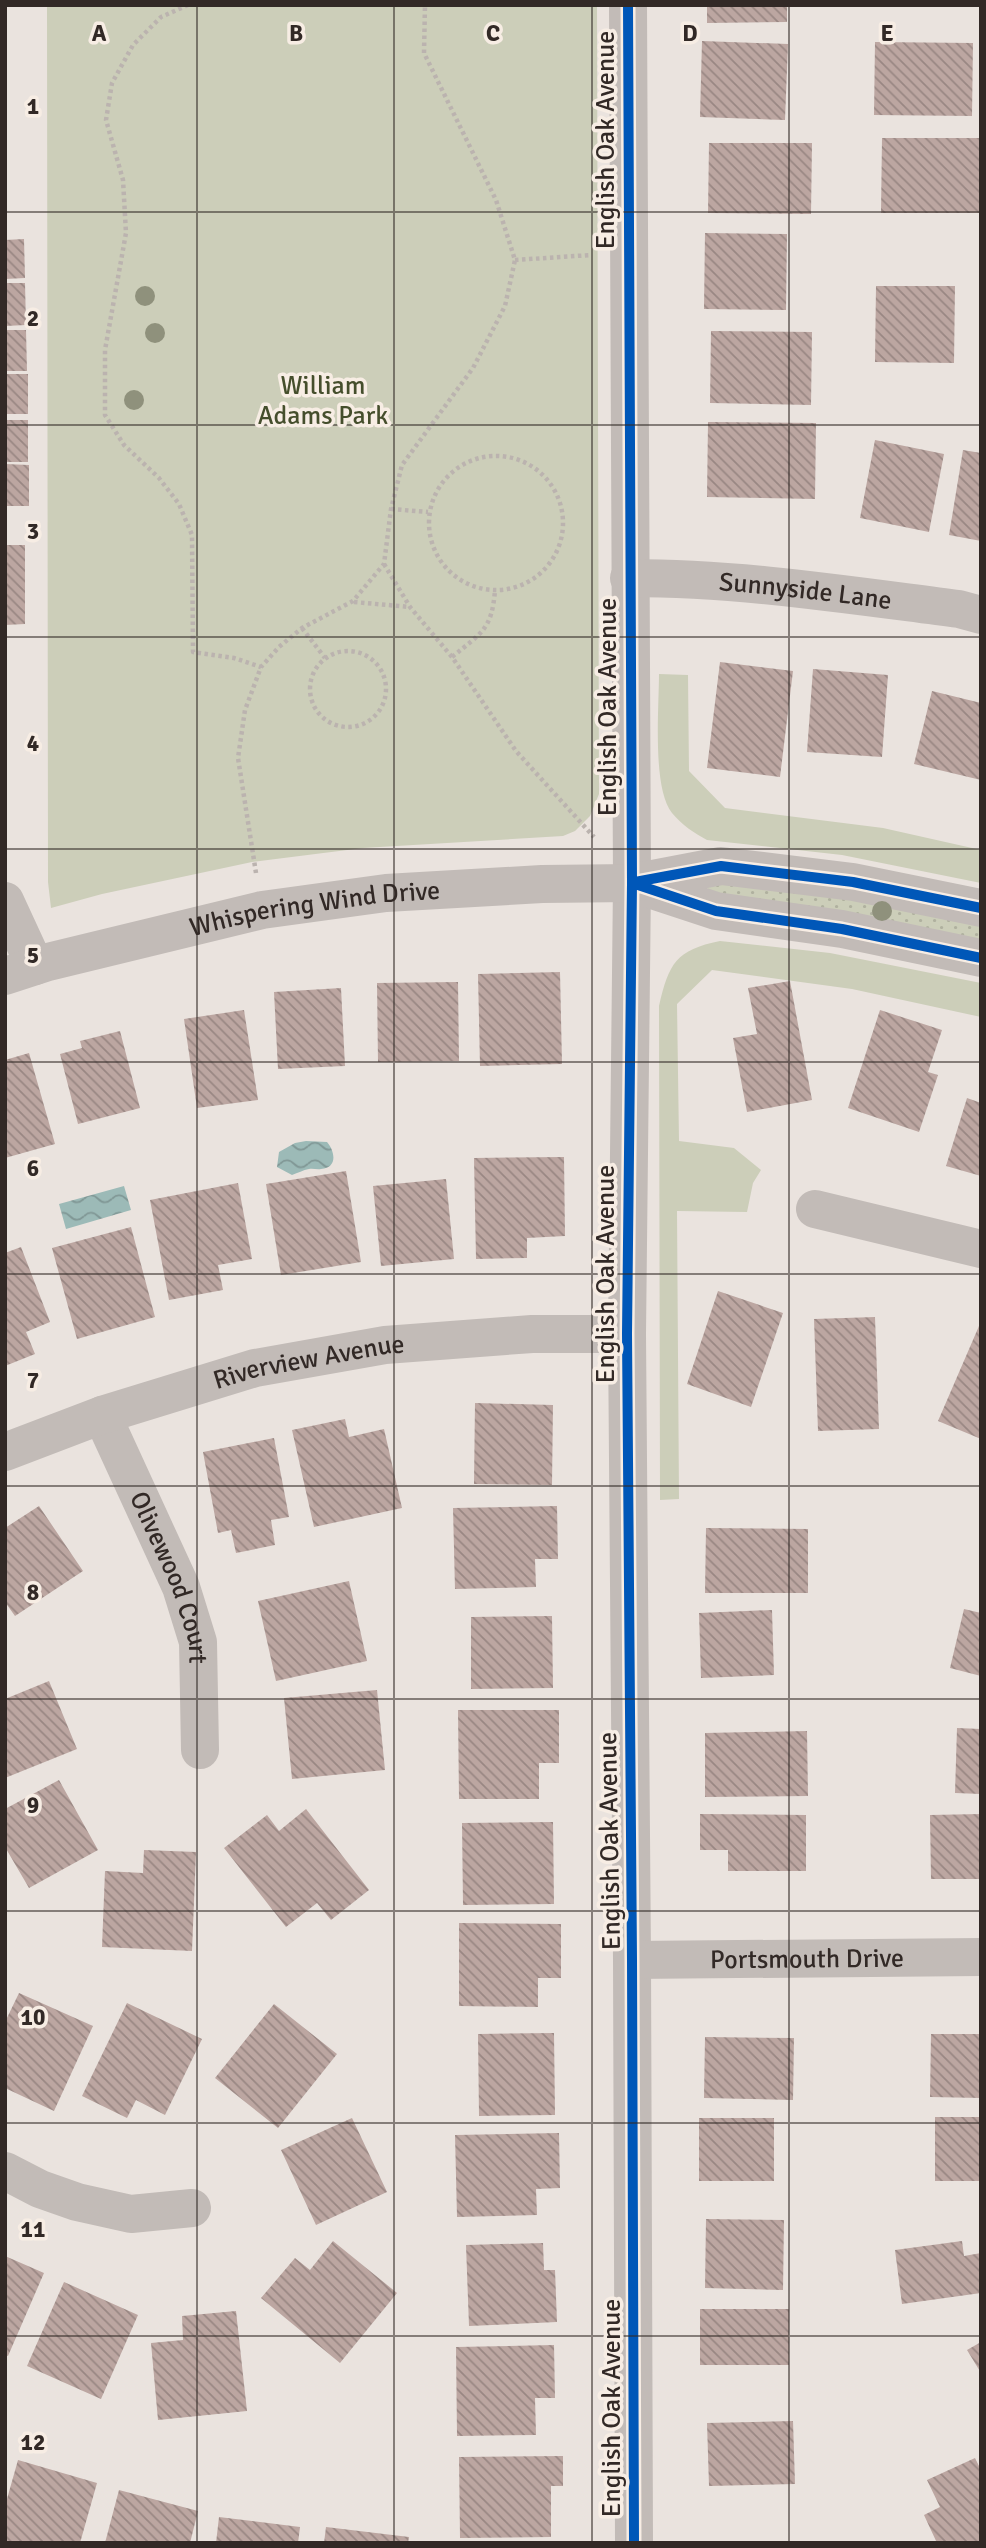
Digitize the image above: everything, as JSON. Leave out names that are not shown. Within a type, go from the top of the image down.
[{"type":"street","name":"English Oak Avenue","points":[[628,5],[632,883],[626,1334],[634,2543]]},
{"type":"street","name":"Sunnyside Lane","points":[[629,578],[685,578],[778,585],[981,615]]},
{"type":"street","name":"Whispering Wind Drive","points":[[20,971],[262,910],[386,893],[542,884],[632,883],[721,866],[853,882],[981,908]]},
{"type":"street","name":"Whispering Wind Drive","points":[[632,883],[716,912],[842,929],[981,958]]},
{"type":"street","points":[[5,901],[20,971]]},
{"type":"street","points":[[815,1209],[981,1249]]},
{"type":"street","name":"Riverview Avenue","points":[[5,1452],[102,1415],[255,1368],[385,1345],[532,1334],[626,1334]]},
{"type":"street","name":"Olivewood Court","points":[[102,1415],[181,1587],[198,1642],[200,1750]]},
{"type":"street","name":"Portsmouth Drive","points":[[632,1961],[981,1957]]},
{"type":"street","points":[[5,2171],[40,2189],[77,2202],[131,2214],[192,2208]]},
{"type":"path","points":[[188,5],[161,17],[133,45],[112,83],[106,120],[122,180],[126,233],[105,350],[105,415],[124,446],[159,478],[179,504],[192,535],[193,652],[234,658],[261,667]]},
{"type":"path","points":[[262,910],[238,758],[245,710],[261,667],[302,628],[353,601],[384,564],[391,509],[402,465],[473,368],[505,306],[515,260],[496,200],[424,52],[425,5]]},
{"type":"path","points":[[515,260],[628,255]]},
{"type":"path","points":[[495,455],[532,465],[549,481],[561,502],[564,525],[553,560],[537,577],[513,589],[495,590],[467,584],[447,570],[434,551],[428,529],[428,512],[436,489],[452,471],[472,459],[495,455]]},
{"type":"path","points":[[391,509],[428,512]]},
{"type":"path","points":[[384,564],[410,607],[452,657],[516,751],[579,819],[632,883]]},
{"type":"path","points":[[452,657],[484,631],[493,612],[495,590]]},
{"type":"path","points":[[353,601],[410,607]]},
{"type":"path","points":[[302,628],[325,658]]},
{"type":"path","points":[[339,652],[363,655],[374,662],[382,673],[386,687],[384,701],[378,712],[368,721],[346,727],[334,725],[314,707],[310,691],[311,678],[325,658],[339,652]]},
{"type":"green space","name":"William Adams Park","points":[[47,5],[597,5],[599,794],[590,816],[575,831],[563,836],[363,848],[252,862],[102,894],[51,908],[48,882]]},
{"type":"green space","points":[[659,674],[688,675],[689,771],[725,808],[883,828],[981,850],[981,883],[842,855],[707,840],[693,832],[672,813],[662,786],[658,747]]},
{"type":"green space","points":[[712,878],[981,920],[981,946],[710,900],[706,882]]},
{"type":"green space","points":[[720,941],[830,953],[981,983],[981,1017],[852,989],[712,970],[677,1004],[679,1141],[734,1148],[761,1170],[753,1183],[747,1212],[677,1211],[679,1499],[660,1500],[659,1006],[671,969],[677,961],[693,949]]},
{"type":"water","points":[[327,1142],[333,1154],[330,1166],[307,1169],[292,1175],[277,1167],[279,1152],[295,1143]]},
{"type":"water","points":[[124,1186],[131,1210],[66,1229],[59,1204]]},
{"type":"building","points":[[707,5],[787,5],[787,22],[707,23]]},
{"type":"building","points":[[702,41],[788,44],[785,120],[700,117]]},
{"type":"building","points":[[875,42],[973,43],[972,116],[874,115]]},
{"type":"building","points":[[882,138],[981,138],[981,213],[881,213]]},
{"type":"building","points":[[709,143],[812,143],[811,214],[708,213]]},
{"type":"building","points":[[705,233],[787,234],[786,310],[704,309]]},
{"type":"building","points":[[24,239],[25,278],[5,279],[5,240]]},
{"type":"building","points":[[5,283],[25,283],[26,325],[5,326]]},
{"type":"building","points":[[876,286],[955,286],[954,363],[875,362]]},
{"type":"building","points":[[5,330],[26,330],[27,371],[5,371]]},
{"type":"building","points":[[711,331],[812,332],[811,405],[710,403]]},
{"type":"building","points":[[5,374],[28,374],[28,414],[5,414]]},
{"type":"building","points":[[5,420],[28,420],[28,462],[5,462]]},
{"type":"building","points":[[708,422],[816,423],[815,499],[707,497]]},
{"type":"building","points":[[875,440],[944,454],[929,532],[860,518]]},
{"type":"building","points":[[963,450],[981,453],[981,541],[949,535]]},
{"type":"building","points":[[5,464],[29,465],[29,506],[5,506]]},
{"type":"building","points":[[5,545],[25,545],[25,624],[5,625]]},
{"type":"building","points":[[720,662],[793,671],[780,777],[707,768]]},
{"type":"building","points":[[813,669],[888,675],[882,757],[807,752]]},
{"type":"building","points":[[932,691],[981,703],[981,780],[914,764]]},
{"type":"building","points":[[560,972],[562,1064],[480,1066],[478,974]]},
{"type":"building","points":[[790,981],[812,1100],[747,1112],[733,1038],[757,1034],[748,988]]},
{"type":"building","points":[[458,982],[459,1061],[378,1062],[377,983]]},
{"type":"building","points":[[341,988],[345,1066],[278,1069],[274,992]]},
{"type":"building","points":[[244,1010],[258,1100],[197,1108],[184,1019]]},
{"type":"building","points":[[880,1010],[942,1030],[928,1072],[938,1075],[919,1132],[848,1108]]},
{"type":"building","points":[[120,1031],[140,1108],[78,1124],[60,1054],[82,1048],[80,1041]]},
{"type":"building","points":[[29,1053],[55,1144],[5,1158],[5,1060]]},
{"type":"building","points":[[967,1098],[981,1103],[981,1176],[946,1166]]},
{"type":"building","points":[[564,1157],[565,1236],[527,1238],[527,1258],[476,1259],[474,1158]]},
{"type":"building","points":[[346,1171],[361,1262],[281,1275],[266,1184]]},
{"type":"building","points":[[446,1179],[454,1259],[381,1266],[373,1186]]},
{"type":"building","points":[[238,1183],[252,1259],[218,1265],[223,1290],[169,1300],[150,1200]]},
{"type":"building","points":[[131,1227],[155,1317],[77,1339],[52,1248]]},
{"type":"building","points":[[21,1247],[50,1322],[26,1332],[35,1354],[5,1366],[5,1253]]},
{"type":"building","points":[[718,1291],[783,1313],[751,1407],[687,1384]]},
{"type":"building","points":[[875,1317],[879,1429],[818,1431],[814,1319]]},
{"type":"building","points":[[979,1326],[981,1327],[981,1439],[938,1421]]},
{"type":"building","points":[[475,1403],[553,1405],[552,1485],[474,1484]]},
{"type":"building","points":[[345,1419],[349,1437],[384,1429],[402,1508],[314,1527],[292,1430]]},
{"type":"building","points":[[274,1438],[289,1517],[271,1520],[275,1545],[236,1553],[231,1530],[218,1533],[203,1452]]},
{"type":"building","points":[[39,1506],[83,1571],[15,1616],[5,1602],[5,1528]]},
{"type":"building","points":[[557,1506],[558,1559],[535,1559],[536,1587],[455,1589],[453,1508]]},
{"type":"building","points":[[706,1528],[808,1529],[808,1593],[705,1593]]},
{"type":"building","points":[[349,1581],[367,1661],[276,1681],[258,1601]]},
{"type":"building","points":[[964,1609],[981,1613],[981,1676],[950,1668]]},
{"type":"building","points":[[772,1610],[774,1675],[701,1678],[699,1613]]},
{"type":"building","points":[[552,1616],[553,1688],[471,1689],[471,1617]]},
{"type":"building","points":[[49,1681],[77,1749],[5,1778],[5,1699]]},
{"type":"building","points":[[377,1690],[385,1770],[292,1779],[284,1698]]},
{"type":"building","points":[[458,1710],[559,1710],[559,1763],[539,1763],[539,1799],[459,1799]]},
{"type":"building","points":[[957,1728],[981,1729],[981,1794],[955,1793]]},
{"type":"building","points":[[807,1731],[808,1796],[705,1797],[705,1733]]},
{"type":"building","points":[[59,1780],[98,1850],[29,1888],[5,1847],[5,1809]]},
{"type":"building","points":[[306,1809],[369,1890],[331,1920],[317,1903],[286,1927],[224,1848],[267,1815],[279,1831]]},
{"type":"building","points":[[700,1814],[806,1815],[806,1871],[728,1871],[728,1850],[700,1850]]},
{"type":"building","points":[[981,1814],[981,1879],[931,1879],[930,1815]]},
{"type":"building","points":[[553,1822],[554,1904],[463,1905],[462,1823]]},
{"type":"building","points":[[144,1850],[196,1852],[192,1951],[102,1947],[105,1871],[143,1873]]},
{"type":"building","points":[[459,1923],[561,1924],[561,1978],[538,1978],[538,2007],[459,2006]]},
{"type":"building","points":[[19,1993],[93,2026],[54,2111],[5,2088],[5,2022]]},
{"type":"building","points":[[127,2003],[202,2039],[165,2115],[136,2100],[127,2118],[82,2096]]},
{"type":"building","points":[[274,2004],[337,2054],[278,2128],[215,2078]]},
{"type":"building","points":[[554,2033],[555,2115],[479,2116],[478,2034]]},
{"type":"building","points":[[931,2034],[981,2034],[981,2098],[930,2097]]},
{"type":"building","points":[[705,2037],[794,2038],[793,2100],[704,2098]]},
{"type":"building","points":[[935,2117],[981,2117],[981,2181],[935,2181]]},
{"type":"building","points":[[352,2118],[387,2192],[316,2225],[281,2150]]},
{"type":"building","points":[[699,2118],[774,2118],[774,2181],[699,2181]]},
{"type":"building","points":[[559,2133],[560,2188],[536,2189],[537,2215],[457,2217],[455,2135]]},
{"type":"building","points":[[706,2219],[784,2220],[783,2290],[705,2288]]},
{"type":"building","points":[[333,2241],[397,2293],[340,2363],[261,2298],[295,2258],[310,2270]]},
{"type":"building","points":[[962,2241],[964,2256],[981,2253],[981,2293],[902,2304],[895,2250]]},
{"type":"building","points":[[543,2243],[544,2270],[555,2270],[557,2322],[469,2326],[466,2245]]},
{"type":"building","points":[[5,2256],[44,2273],[8,2356],[5,2355]]},
{"type":"building","points":[[64,2282],[138,2315],[101,2399],[27,2366]]},
{"type":"building","points":[[700,2309],[789,2309],[789,2365],[700,2365]]},
{"type":"building","points":[[236,2311],[247,2411],[158,2420],[151,2343],[183,2340],[182,2316]]},
{"type":"building","points":[[981,2342],[981,2373],[967,2350]]},
{"type":"building","points":[[554,2345],[555,2398],[535,2398],[536,2435],[457,2436],[456,2347]]},
{"type":"building","points":[[793,2421],[795,2484],[709,2486],[707,2423]]},
{"type":"building","points":[[563,2456],[563,2486],[551,2486],[551,2537],[460,2538],[459,2457]]},
{"type":"building","points":[[975,2458],[981,2470],[981,2543],[937,2543],[924,2515],[940,2507],[927,2480]]},
{"type":"building","points":[[18,2460],[97,2483],[80,2543],[5,2543],[5,2506]]},
{"type":"building","points":[[119,2490],[198,2511],[190,2543],[105,2543]]},
{"type":"building","points":[[219,2517],[300,2527],[298,2543],[216,2543]]},
{"type":"building","points":[[326,2527],[409,2537],[408,2543],[324,2543]]},
{"type":"cycle path","points":[[628,5],[632,883],[627,1334],[634,2543]]},
{"type":"cycle path","points":[[635,882],[721,866],[853,882],[981,908]]},
{"type":"cycle path","points":[[632,883],[716,911],[842,929],[981,958]]}]
